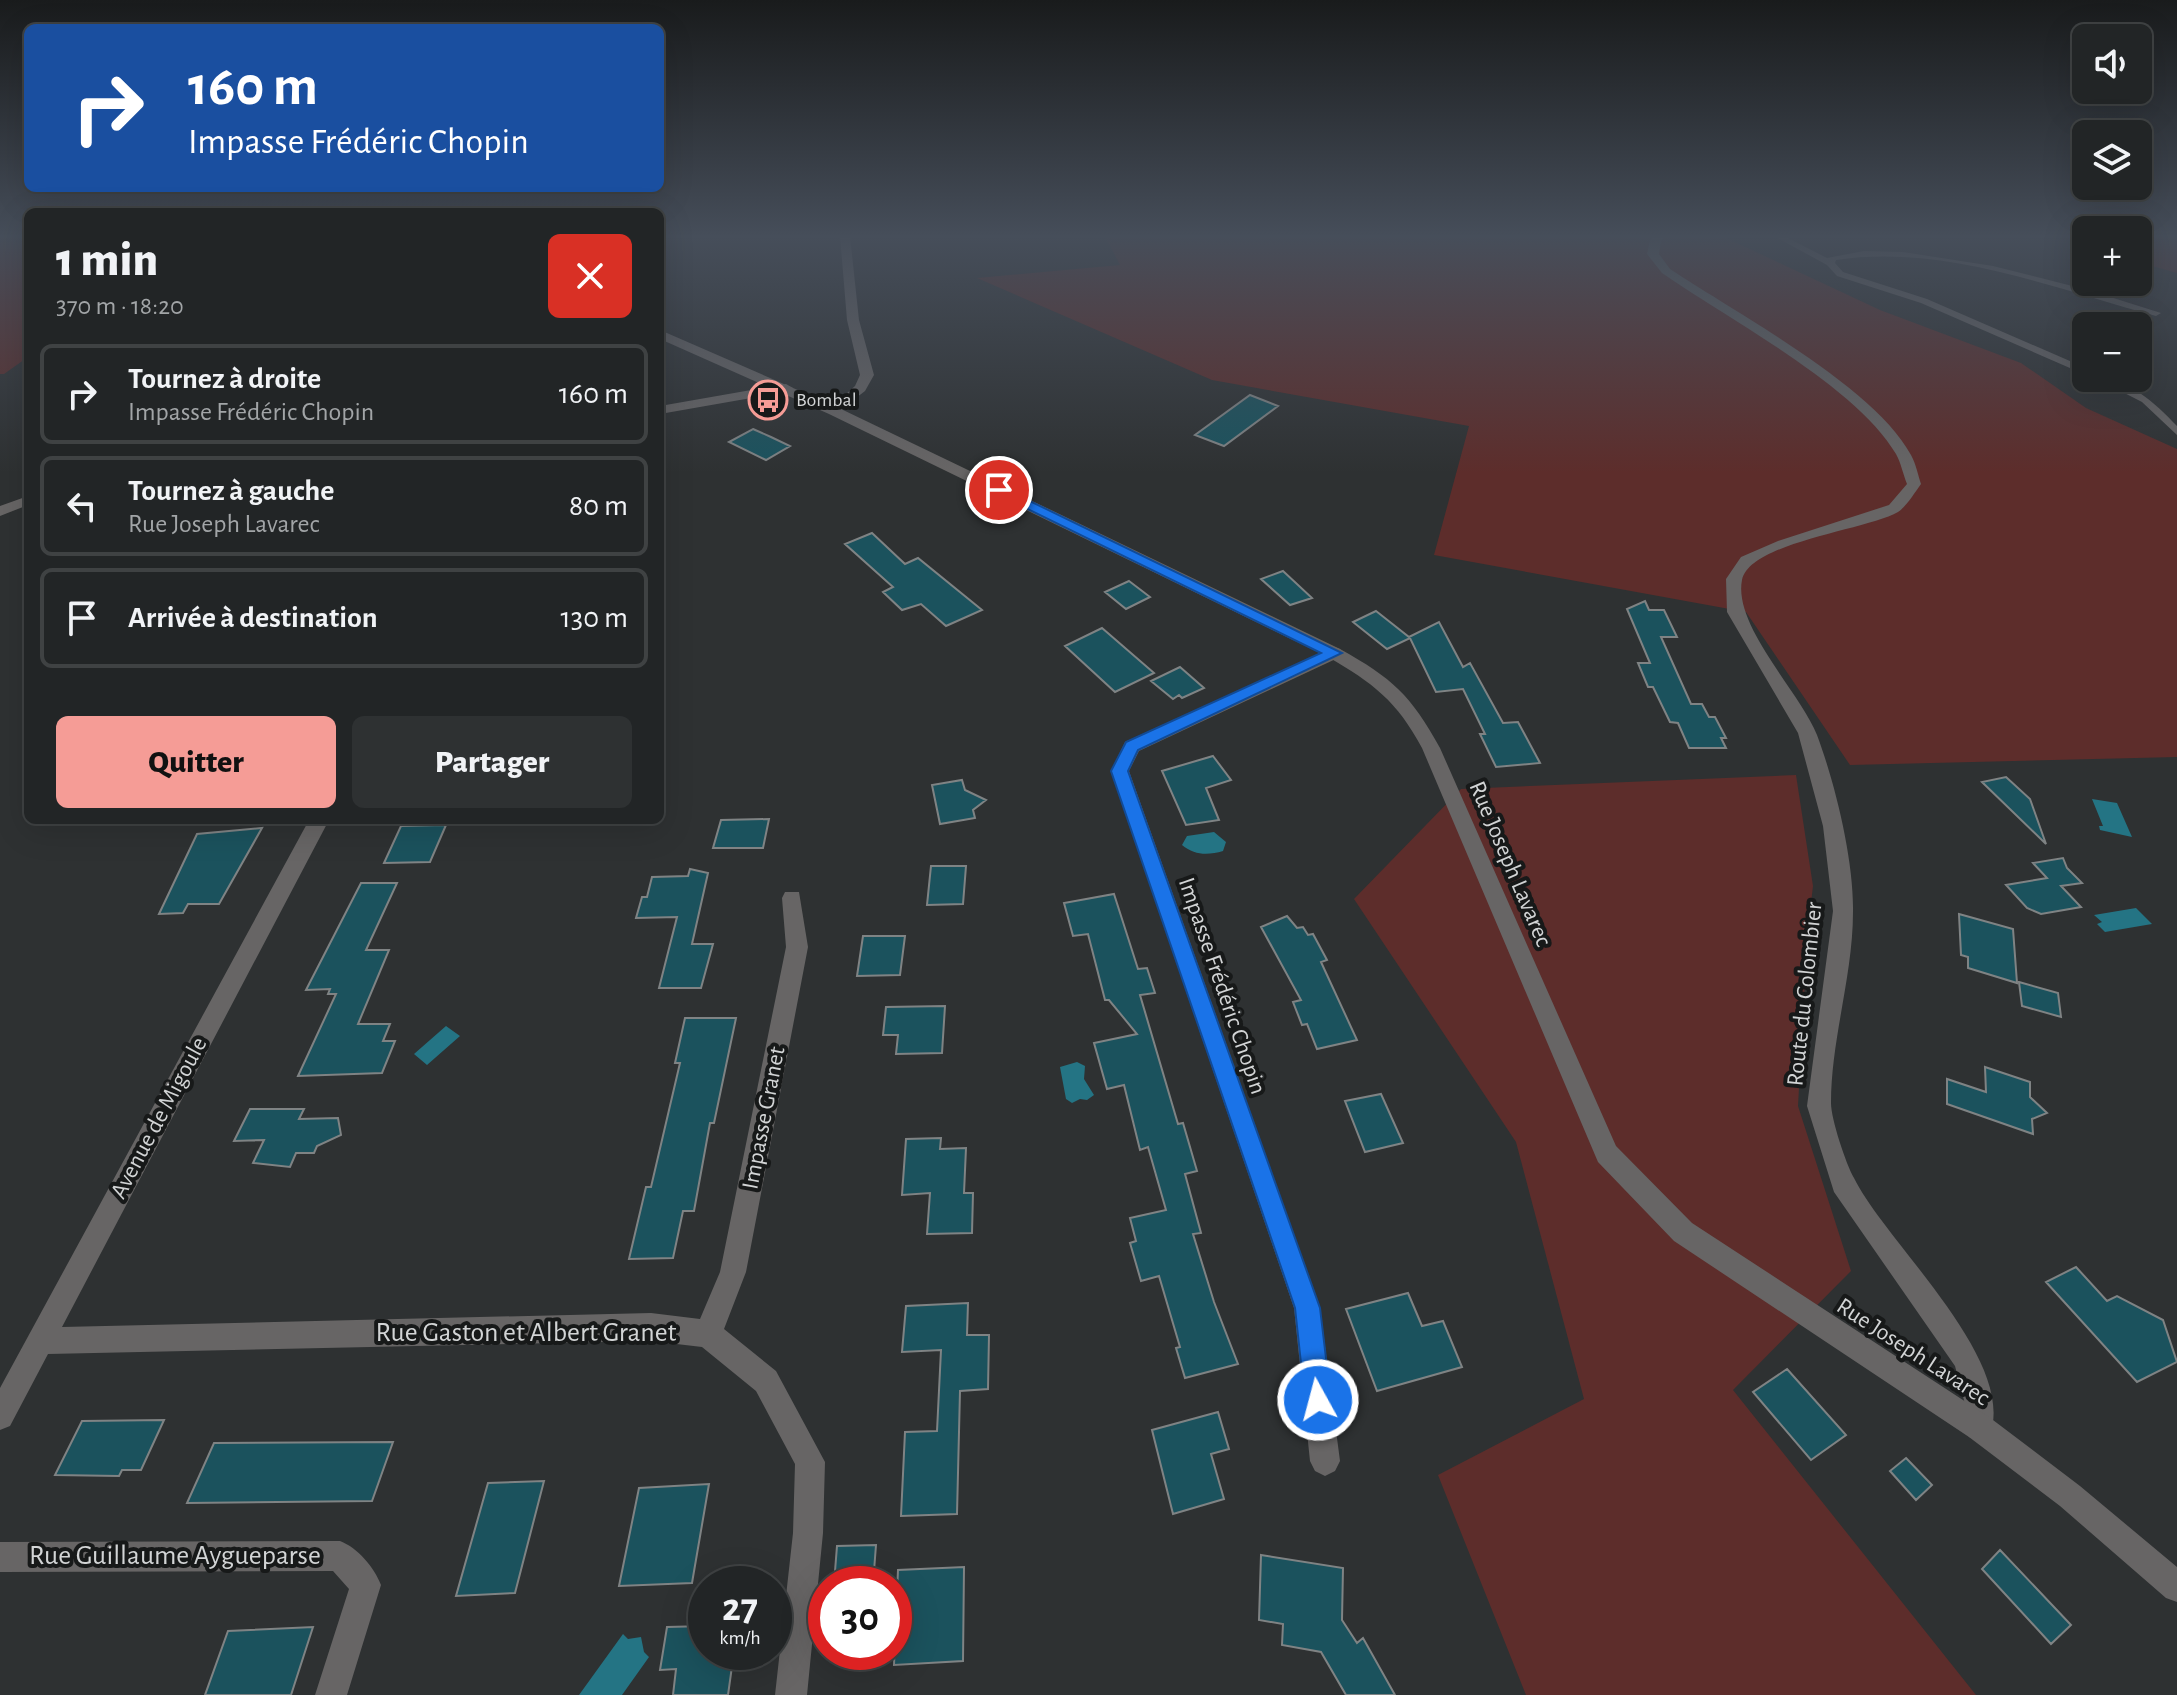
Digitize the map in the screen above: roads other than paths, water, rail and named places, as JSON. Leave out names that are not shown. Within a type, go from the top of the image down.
[{"type":"street","points":[[834,411],[860,388],[867,375],[853,315]]},
{"type":"street","name":"Route du Colombier","points":[[1730,315],[1856,401],[1900,448],[1913,470],[1914,484],[1894,508],[1783,544],[1747,560],[1734,579],[1735,612],[1807,733],[1833,826],[1843,911],[1819,1106],[1843,1184],[1967,1360],[1979,1404],[1979,1427]]},
{"type":"street","name":"Rue Joseph Lavarec","points":[[664,336],[834,411],[1334,653],[1382,680],[1409,706],[1431,748],[1607,1154],[1683,1232],[1979,1427],[2070,1496],[2177,1587]]},
{"type":"street","points":[[664,409],[768,394],[786,388]]},
{"type":"street","points":[[0,511],[24,502]]},
{"type":"street","name":"Impasse Frédéric Chopin","points":[[1325,1461],[1307,1308],[1120,771],[1132,747],[1334,653]]},
{"type":"street","name":"Avenue de Migoule","points":[[0,1416],[317,824]]},
{"type":"street","name":"Impasse Granet","points":[[708,1334],[733,1272],[797,947],[792,898]]},
{"type":"street","name":"Rue Gaston et Albert Granet","points":[[40,1341],[651,1327],[708,1334],[766,1381],[810,1462],[808,1533],[791,1695]]},
{"type":"street","name":"Rue Guillaume Aygueparse","points":[[0,1557],[340,1556],[366,1585],[331,1695]]},
{"type":"lane","points":[[1956,315],[2072,366]]},
{"type":"lane","points":[[2129,392],[2146,400],[2177,432]]},
{"type":"water","points":[[2092,799],[2117,803],[2132,837],[2100,830],[2099,826],[2103,826]]},
{"type":"water","points":[[1214,832],[1226,842],[1223,851],[1202,854],[1182,845],[1187,836]]},
{"type":"water","points":[[2136,908],[2152,924],[2105,932],[2097,924],[2102,922],[2094,915]]},
{"type":"water","points":[[446,1026],[460,1036],[427,1065],[414,1054]]},
{"type":"water","points":[[1077,1062],[1085,1066],[1084,1079],[1094,1095],[1072,1103],[1066,1099],[1060,1067]]},
{"type":"water","points":[[623,1634],[628,1639],[641,1637],[644,1652],[649,1657],[622,1695],[579,1695]]},
{"type":"place","name":"Bombal","points":[[768,400]]}]
